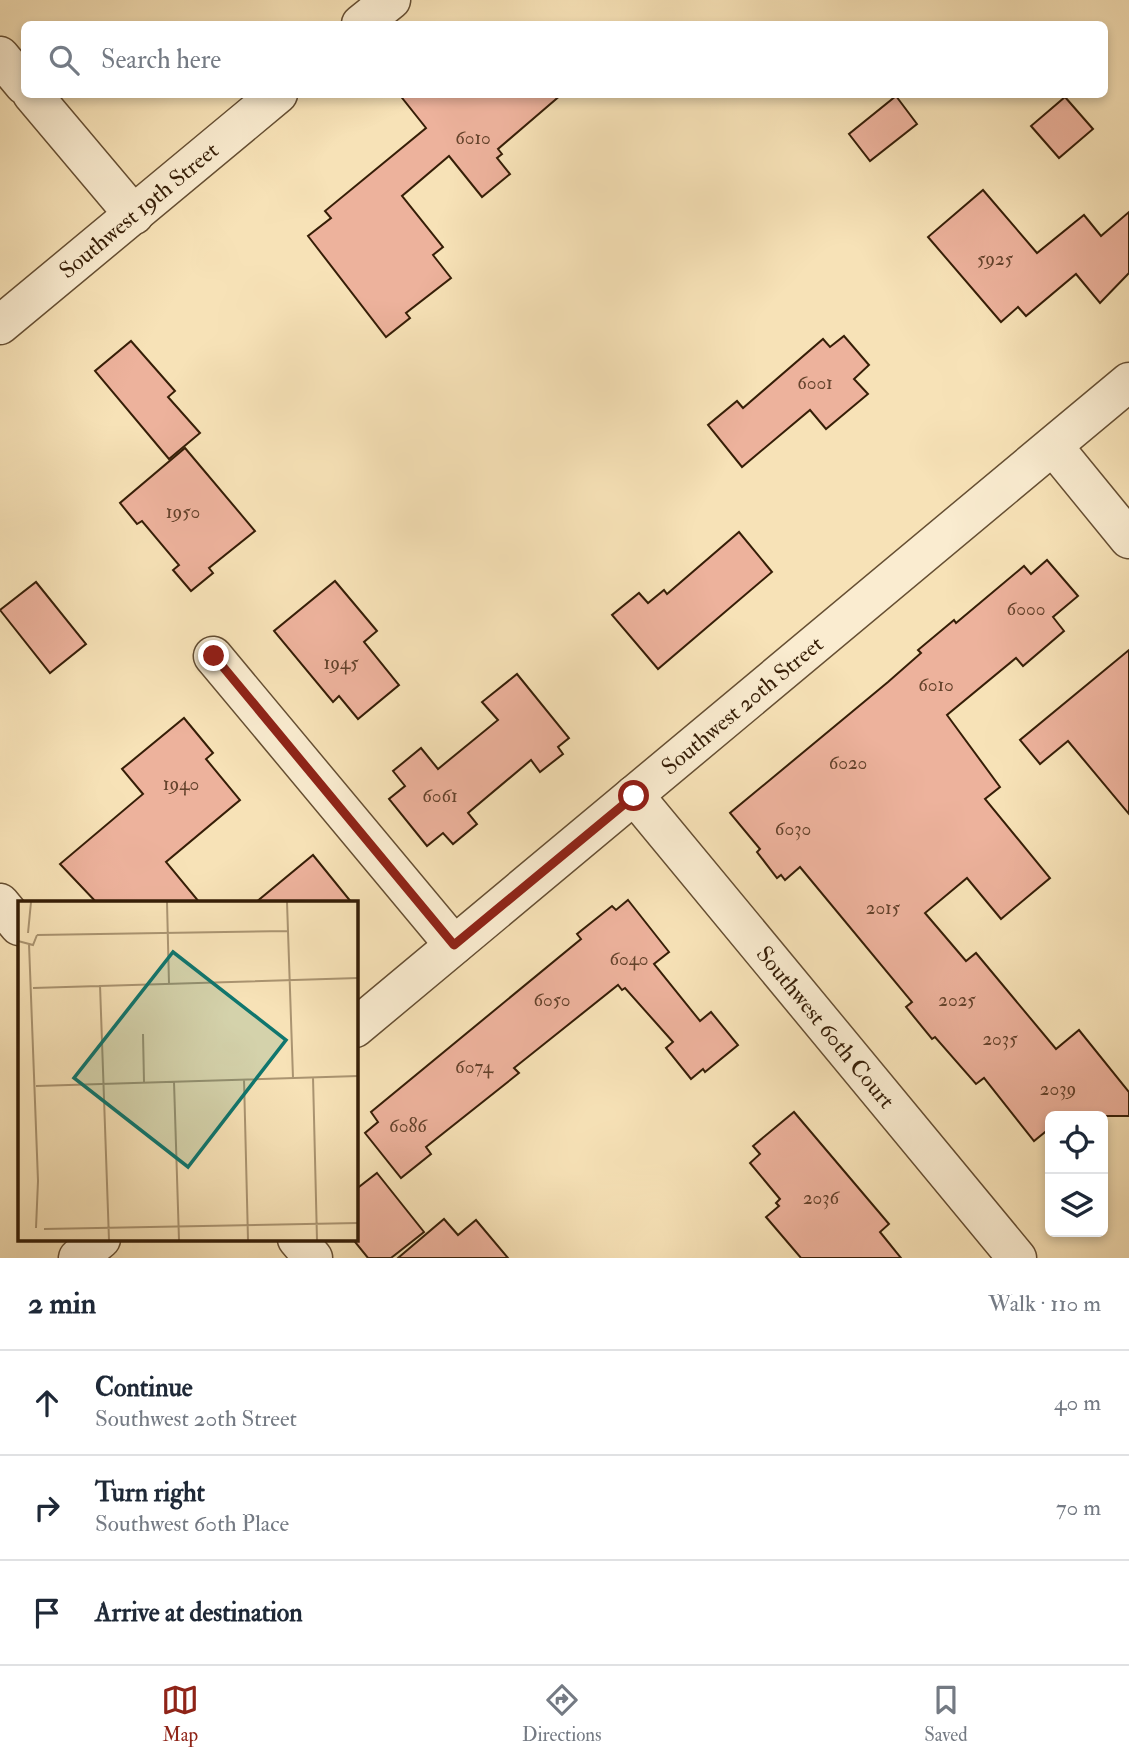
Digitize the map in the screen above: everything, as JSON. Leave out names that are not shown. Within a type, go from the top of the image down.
[{"type":"street","points":[[365,21],[391,0]]},
{"type":"street","points":[[0,56],[21,81]]},
{"type":"street","points":[[36,98],[134,215]]},
{"type":"street","name":"Southwest 19th Street","points":[[0,325],[273,98]]},
{"type":"street","name":"Southwest 20th Street","points":[[357,1025],[1129,382]]},
{"type":"street","points":[[1053,446],[1129,539]]},
{"type":"street","points":[[214,656],[454,945]]},
{"type":"street","name":"Southwest 60th Court","points":[[634,796],[1017,1258]]},
{"type":"street","points":[[0,903],[18,925]]},
{"type":"street","points":[[78,1258],[100,1240]]},
{"type":"street","points":[[298,1240],[313,1258]]},
{"type":"building","points":[[402,98],[557,98],[498,149],[502,154],[497,158],[510,174],[482,197],[449,156],[402,196],[443,247],[433,255],[451,278],[406,313],[410,318],[386,337],[308,236],[331,218],[325,211],[426,128]]},
{"type":"building","points":[[894,98],[898,98],[917,124],[870,161],[849,134]]},
{"type":"building","points":[[1066,98],[1093,129],[1059,158],[1031,126]]},
{"type":"building","points":[[983,190],[1037,253],[1084,215],[1101,236],[1129,212],[1129,273],[1100,303],[1076,274],[1026,316],[1018,307],[1001,322],[928,237]]},
{"type":"building","points":[[844,336],[869,365],[854,379],[868,394],[826,429],[810,410],[742,467],[708,425],[737,401],[743,408],[823,339],[830,347]]},
{"type":"building","points":[[131,341],[175,391],[168,397],[200,433],[169,459],[95,371]]},
{"type":"building","points":[[185,448],[255,531],[209,568],[213,573],[191,591],[173,570],[179,565],[142,521],[137,524],[120,503]]},
{"type":"building","points":[[739,532],[772,572],[658,669],[612,615],[639,593],[648,603],[664,590],[667,594]]},
{"type":"building","points":[[1047,560],[1078,596],[1053,617],[1064,631],[1023,666],[1016,658],[947,715],[1000,787],[985,799],[1050,878],[1001,919],[967,878],[925,913],[966,961],[976,953],[1056,1049],[1079,1030],[1129,1092],[1129,1116],[1108,1116],[1108,1111],[1045,1111],[1045,1132],[1034,1141],[984,1078],[976,1084],[935,1037],[932,1039],[906,1007],[912,1002],[800,867],[785,880],[781,875],[777,878],[757,852],[760,849],[730,813],[888,682],[921,653],[918,650],[954,620],[956,623],[1024,566],[1031,574]]},
{"type":"building","points":[[335,581],[377,631],[364,642],[399,685],[358,719],[339,696],[333,702],[274,631]]},
{"type":"building","points":[[36,582],[86,644],[50,673],[0,610]]},
{"type":"building","points":[[1129,650],[1129,814],[1068,741],[1040,764],[1020,740]]},
{"type":"building","points":[[517,674],[569,738],[558,747],[563,754],[540,772],[531,760],[468,813],[477,824],[453,844],[443,833],[427,846],[389,799],[405,786],[393,771],[421,748],[438,769],[498,720],[482,702]]},
{"type":"building","points":[[184,718],[213,753],[206,759],[240,800],[166,862],[198,901],[95,901],[60,864],[143,794],[122,769]]},
{"type":"building","points":[[313,855],[350,901],[257,901]]},
{"type":"building","points":[[628,900],[669,952],[654,964],[700,1021],[711,1012],[738,1045],[705,1072],[703,1069],[691,1079],[666,1048],[673,1042],[625,988],[622,990],[618,985],[514,1068],[519,1073],[426,1147],[431,1154],[401,1178],[365,1133],[378,1122],[371,1112],[581,939],[577,934],[612,906],[616,910]]},
{"type":"building","points":[[794,1112],[889,1224],[880,1232],[901,1258],[801,1258],[766,1217],[779,1206],[776,1203],[780,1199],[750,1163],[760,1154],[753,1146]]},
{"type":"building","points":[[377,1173],[424,1232],[391,1258],[368,1258],[355,1242],[357,1188]]},
{"type":"building","points":[[444,1219],[458,1235],[476,1220],[508,1258],[398,1258]]},
{"type":"route","points":[[214,656],[454,945],[634,796]]}]
